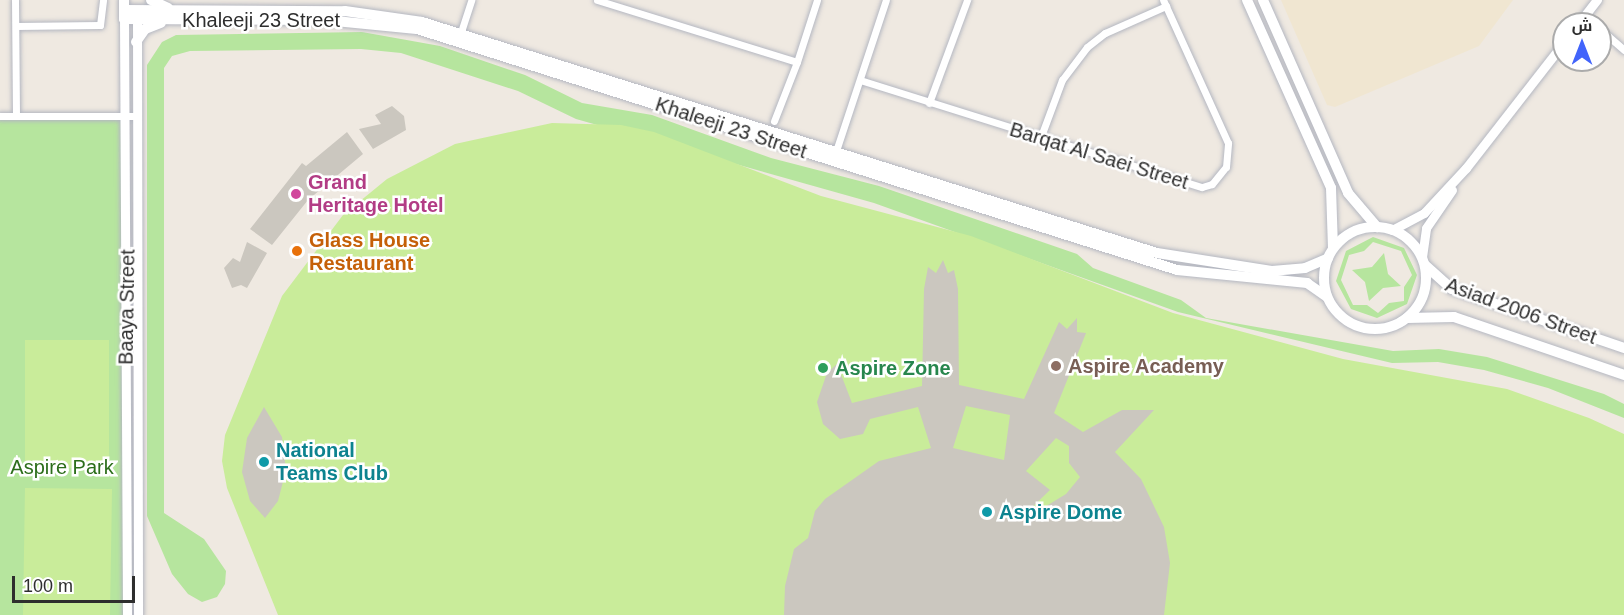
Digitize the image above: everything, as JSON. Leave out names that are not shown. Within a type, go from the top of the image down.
[{"type":"main road","points":[[151,0],[178,16]]},
{"type":"main road","points":[[1247,0],[1331,188],[1330,253],[1324,278],[1327,297],[1343,319],[1365,329],[1388,328],[1407,318],[1424,294],[1423,261],[1412,243],[1392,230],[1377,227],[1352,233],[1330,253]]},
{"type":"main road","points":[[1263,0],[1348,193],[1377,227]]},
{"type":"main road","name":"Khaleeji 23 Street","points":[[124,10],[178,16],[282,15],[388,24],[460,36],[1216,277],[1307,283],[1327,297]]},
{"type":"main road","points":[[136,42],[145,29],[178,16]]},
{"type":"main road","name":"Khaleeji 23 Street","points":[[1096,240],[1246,269],[1293,271],[1330,253]]},
{"type":"main road","name":"Asiad 2006 Street","points":[[1423,261],[1452,289],[1624,348]]},
{"type":"main road","name":"Asiad 2006 Street","points":[[1407,318],[1454,317],[1624,375]]},
{"type":"street","points":[[15,0],[16,116]]},
{"type":"street","points":[[16,26],[100,25],[103,0]]},
{"type":"street","points":[[460,36],[471,0]]},
{"type":"street","points":[[597,0],[797,62]]},
{"type":"street","points":[[774,121],[797,62],[817,0]]},
{"type":"street","points":[[834,156],[886,0]]},
{"type":"street","points":[[929,103],[967,0]]},
{"type":"street","points":[[1040,139],[1062,80],[1087,47],[1105,33],[1165,3]]},
{"type":"street","name":"Barqat Al Saei Street","points":[[860,80],[1189,186],[1202,187],[1219,177],[1226,167],[1228,143],[1165,3]]},
{"type":"street","name":"Baaya Street","points":[[124,10],[130,116],[132,235],[127,615]]},
{"type":"street","name":"Baaya Street","points":[[130,116],[136,42],[136,10]]},
{"type":"street","points":[[1612,40],[1624,50]]},
{"type":"street","points":[[1423,261],[1426,228],[1466,168],[1552,57]]},
{"type":"street","points":[[0,116],[130,116]]},
{"type":"street","points":[[1392,230],[1424,213],[1466,168]]},
{"type":"street","name":"Baaya Street","points":[[132,329],[138,615]]},
{"type":"shaded area","points":[[1281,0],[1513,0],[1479,46],[1335,107],[1327,105]]},
{"type":"green space","points":[[362,32],[440,46],[525,75],[582,103],[652,115],[771,158],[879,186],[1077,254],[1093,268],[1181,300],[1206,318],[1393,351],[1439,349],[1487,357],[1604,394],[1624,404],[1624,418],[1548,388],[1484,370],[1438,362],[1392,363],[1178,312],[874,203],[576,119],[518,91],[401,53],[361,49],[190,51],[172,56],[164,68],[164,513],[204,539],[226,571],[225,584],[217,597],[202,602],[188,594],[172,574],[147,516],[147,65],[162,42],[176,35]]},
{"type":"green space","name":"Aspire Park","points":[[0,119],[124,119],[124,615],[0,615]]},
{"type":"green space","name":"Aspire Zone","points":[[552,123],[621,125],[654,132],[821,196],[971,236],[1173,313],[1343,359],[1507,389],[1589,418],[1624,434],[1624,615],[278,615],[227,488],[222,461],[225,435],[282,296],[343,215],[387,179],[455,144]]},
{"type":"green space","points":[[1373,237],[1404,248],[1417,275],[1407,304],[1377,318],[1351,309],[1336,281],[1346,251]],"holes":[[[1373,242],[1401,251],[1412,275],[1404,287],[1404,301],[1389,303],[1378,313],[1367,305],[1353,305],[1341,280],[1349,255],[1364,251]]]},
{"type":"green space","points":[[1384,253],[1388,274],[1401,286],[1383,288],[1369,301],[1365,282],[1352,270],[1372,267]]},
{"type":"green space","points":[[25,340],[109,340],[109,468],[25,468]]},
{"type":"green space","points":[[25,488],[112,489],[110,615],[23,615]]},
{"type":"building","points":[[392,106],[404,116],[406,130],[373,149],[359,129],[381,124],[375,115]]},
{"type":"building","points":[[347,132],[363,154],[308,200],[272,245],[250,229],[302,163],[306,166]]},
{"type":"building","points":[[247,242],[267,253],[247,288],[241,285],[232,288],[224,268],[233,258],[240,262]]},
{"type":"building","name":"Aspire Dome","points":[[943,260],[948,273],[954,270],[958,289],[959,385],[1024,399],[1059,322],[1067,329],[1077,318],[1077,332],[1086,333],[1054,413],[1083,432],[1122,410],[1154,410],[1115,452],[1141,479],[1164,527],[1170,563],[1164,615],[784,615],[785,586],[794,549],[808,538],[815,511],[825,499],[879,461],[931,448],[918,407],[870,419],[863,434],[840,439],[823,424],[817,402],[827,373],[837,364],[852,403],[922,386],[924,289],[928,267],[936,273]],"holes":[[[966,406],[1010,415],[1004,460],[953,448]],[[1056,438],[1069,446],[1069,463],[1080,477],[1066,494],[1025,519],[1023,516],[1050,490],[1026,471]]]},
{"type":"building","name":"National Teams Club","points":[[264,407],[282,437],[286,470],[278,501],[265,518],[250,501],[242,472],[247,438]]},
{"type":"place","name":"Grand Heritage Hotel","points":[[296,194]]},
{"type":"place","name":"Glass House Restaurant","points":[[297,251]]},
{"type":"place","name":"Aspire Academy","points":[[1056,366]]},
{"type":"place","name":"Aspire Zone","points":[[823,368]]},
{"type":"place","name":"National Teams Club","points":[[264,462]]},
{"type":"place","name":"Aspire Dome","points":[[987,512]]}]
